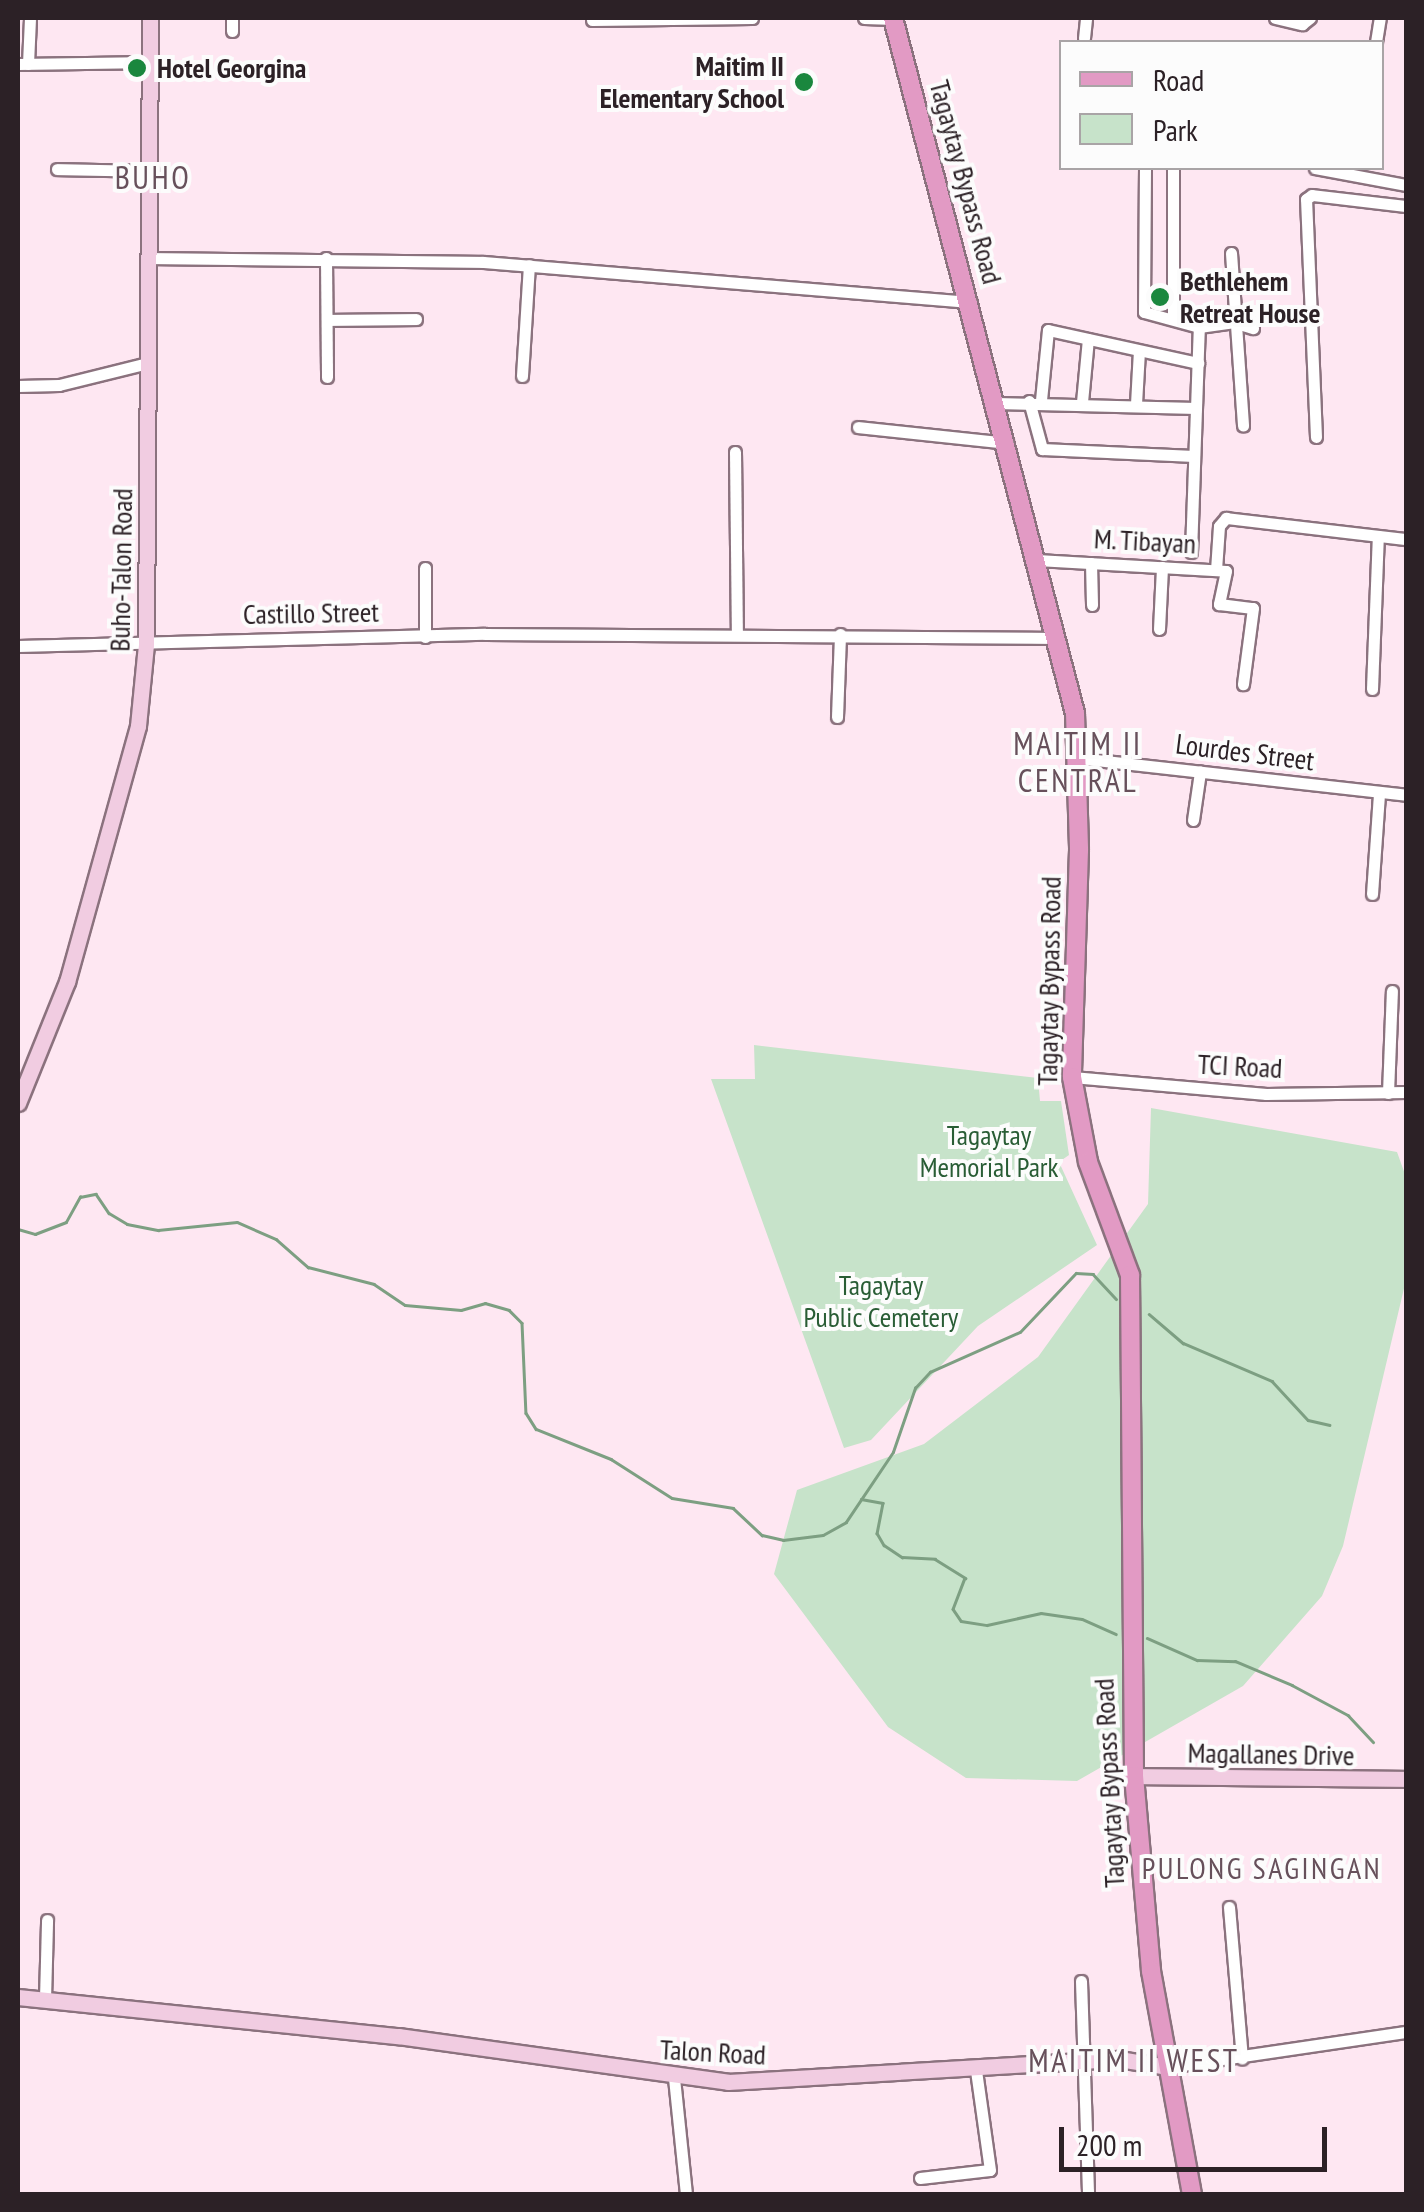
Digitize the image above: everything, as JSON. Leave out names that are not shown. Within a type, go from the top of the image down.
[{"type":"main road","name":"Tagaytay Bypass Road","points":[[894,18],[1057,638],[1078,758],[1072,1077],[1088,1162],[1130,1275],[1134,1776],[1146,1931],[1192,2194]]},
{"type":"street","points":[[30,18],[22,64],[153,62]]},
{"type":"street","name":"Buho-Talon Road","points":[[18,1103],[67,982],[138,726],[146,644],[153,171],[150,18]]},
{"type":"street","points":[[592,20],[752,18]]},
{"type":"street","points":[[864,18],[894,18]]},
{"type":"street","points":[[1084,38],[1086,18]]},
{"type":"street","points":[[1275,18],[1302,24],[1310,18]]},
{"type":"street","points":[[58,168],[153,171]]},
{"type":"street","points":[[1145,170],[1144,312],[1172,316],[1199,327],[1233,322],[1252,328]]},
{"type":"street","points":[[1172,316],[1174,170]]},
{"type":"street","points":[[1341,170],[1406,185]]},
{"type":"street","points":[[1316,437],[1306,199],[1406,206]]},
{"type":"street","points":[[1231,253],[1243,426]]},
{"type":"street","points":[[151,258],[326,258],[529,265],[970,302]]},
{"type":"street","points":[[326,258],[328,377]]},
{"type":"street","points":[[522,376],[529,265]]},
{"type":"street","points":[[327,320],[416,319]]},
{"type":"street","points":[[1191,552],[1199,327]]},
{"type":"street","points":[[1194,456],[1042,448],[1035,401],[1048,330],[1198,364]]},
{"type":"street","points":[[1082,402],[1088,339]]},
{"type":"street","points":[[1136,404],[1139,351]]},
{"type":"street","points":[[18,386],[71,383],[148,363]]},
{"type":"street","points":[[996,403],[1082,402],[1196,408]]},
{"type":"street","points":[[858,428],[1007,443]]},
{"type":"street","points":[[735,452],[736,634]]},
{"type":"street","points":[[1216,570],[1219,526],[1226,518],[1406,539]]},
{"type":"street","points":[[1372,689],[1378,536]]},
{"type":"street","name":"M. Tibayan","points":[[1037,560],[1226,571],[1219,604],[1253,608],[1243,684]]},
{"type":"street","points":[[1091,562],[1092,605]]},
{"type":"street","points":[[1159,629],[1162,567]]},
{"type":"street","points":[[425,637],[426,568]]},
{"type":"street","points":[[837,717],[840,634]]},
{"type":"street","name":"Castillo Street","points":[[18,646],[606,635],[1057,638]]},
{"type":"street","name":"Lourdes Street","points":[[1078,758],[1406,794]]},
{"type":"street","points":[[1193,820],[1200,772]]},
{"type":"street","points":[[1372,894],[1379,793]]},
{"type":"street","points":[[1388,1093],[1392,991]]},
{"type":"street","name":"TCI Road","points":[[1072,1077],[1244,1093],[1406,1092]]},
{"type":"street","name":"Magallanes Drive","points":[[1134,1776],[1406,1780]]},
{"type":"street","points":[[1230,1907],[1242,2058]]},
{"type":"street","points":[[45,1999],[47,1920]]},
{"type":"street","points":[[1081,1981],[1088,2194]]},
{"type":"street","name":"Talon Road","points":[[18,1997],[398,2036],[674,2078],[831,2079],[1118,2059],[1168,2067],[1406,2032]]},
{"type":"street","points":[[920,2178],[990,2170],[976,2070]]},
{"type":"street","points":[[674,2078],[686,2194]]},
{"type":"green space","name":"Tagaytay Public Cemetery","points":[[754,1045],[1038,1078],[1040,1101],[1061,1101],[1069,1155],[1059,1162],[1097,1245],[978,1326],[871,1440],[844,1448],[711,1079],[755,1079]]},
{"type":"green space","points":[[1151,1108],[1397,1152],[1406,1177],[1406,1280],[1343,1546],[1322,1596],[1243,1686],[1077,1781],[966,1778],[888,1727],[774,1574],[797,1490],[924,1444],[1038,1357],[1148,1204]]},
{"type":"waterway","points":[[18,1229],[35,1234],[66,1222],[80,1197],[96,1194],[109,1213],[127,1224],[158,1230],[237,1222],[276,1239],[308,1267],[374,1284],[405,1305],[461,1310],[485,1303],[509,1310],[522,1323],[526,1413],[536,1429],[611,1459],[672,1498],[733,1508],[762,1535],[783,1540],[823,1535],[846,1522],[893,1452],[915,1388],[930,1372],[1020,1332],[1076,1273],[1093,1274],[1116,1299]]},
{"type":"waterway","points":[[1149,1314],[1183,1343],[1272,1381],[1308,1420],[1329,1425]]},
{"type":"waterway","points":[[861,1499],[883,1503],[877,1533],[884,1545],[902,1557],[935,1559],[965,1578],[953,1609],[961,1621],[987,1625],[1041,1613],[1082,1619],[1116,1634]]},
{"type":"waterway","points":[[1147,1638],[1197,1660],[1235,1661],[1292,1685],[1348,1715],[1373,1742]]},
{"type":"place","name":"Hotel Georgina","points":[[137,68]]},
{"type":"place","name":"Maitim II Elementary School","points":[[804,82]]},
{"type":"place","name":"Bethlehem Retreat House","points":[[1160,297]]},
{"type":"district","name":"BUHO","points":[[153,177]]},
{"type":"district","name":"MAITIM II CENTRAL","points":[[1078,762]]},
{"type":"district","name":"PULONG SAGINGAN","points":[[1262,1868]]},
{"type":"district","name":"MAITIM II WEST","points":[[1134,2060]]},
{"type":"park label","name":"Tagaytay Memorial Park","points":[[989,1151]]}]
